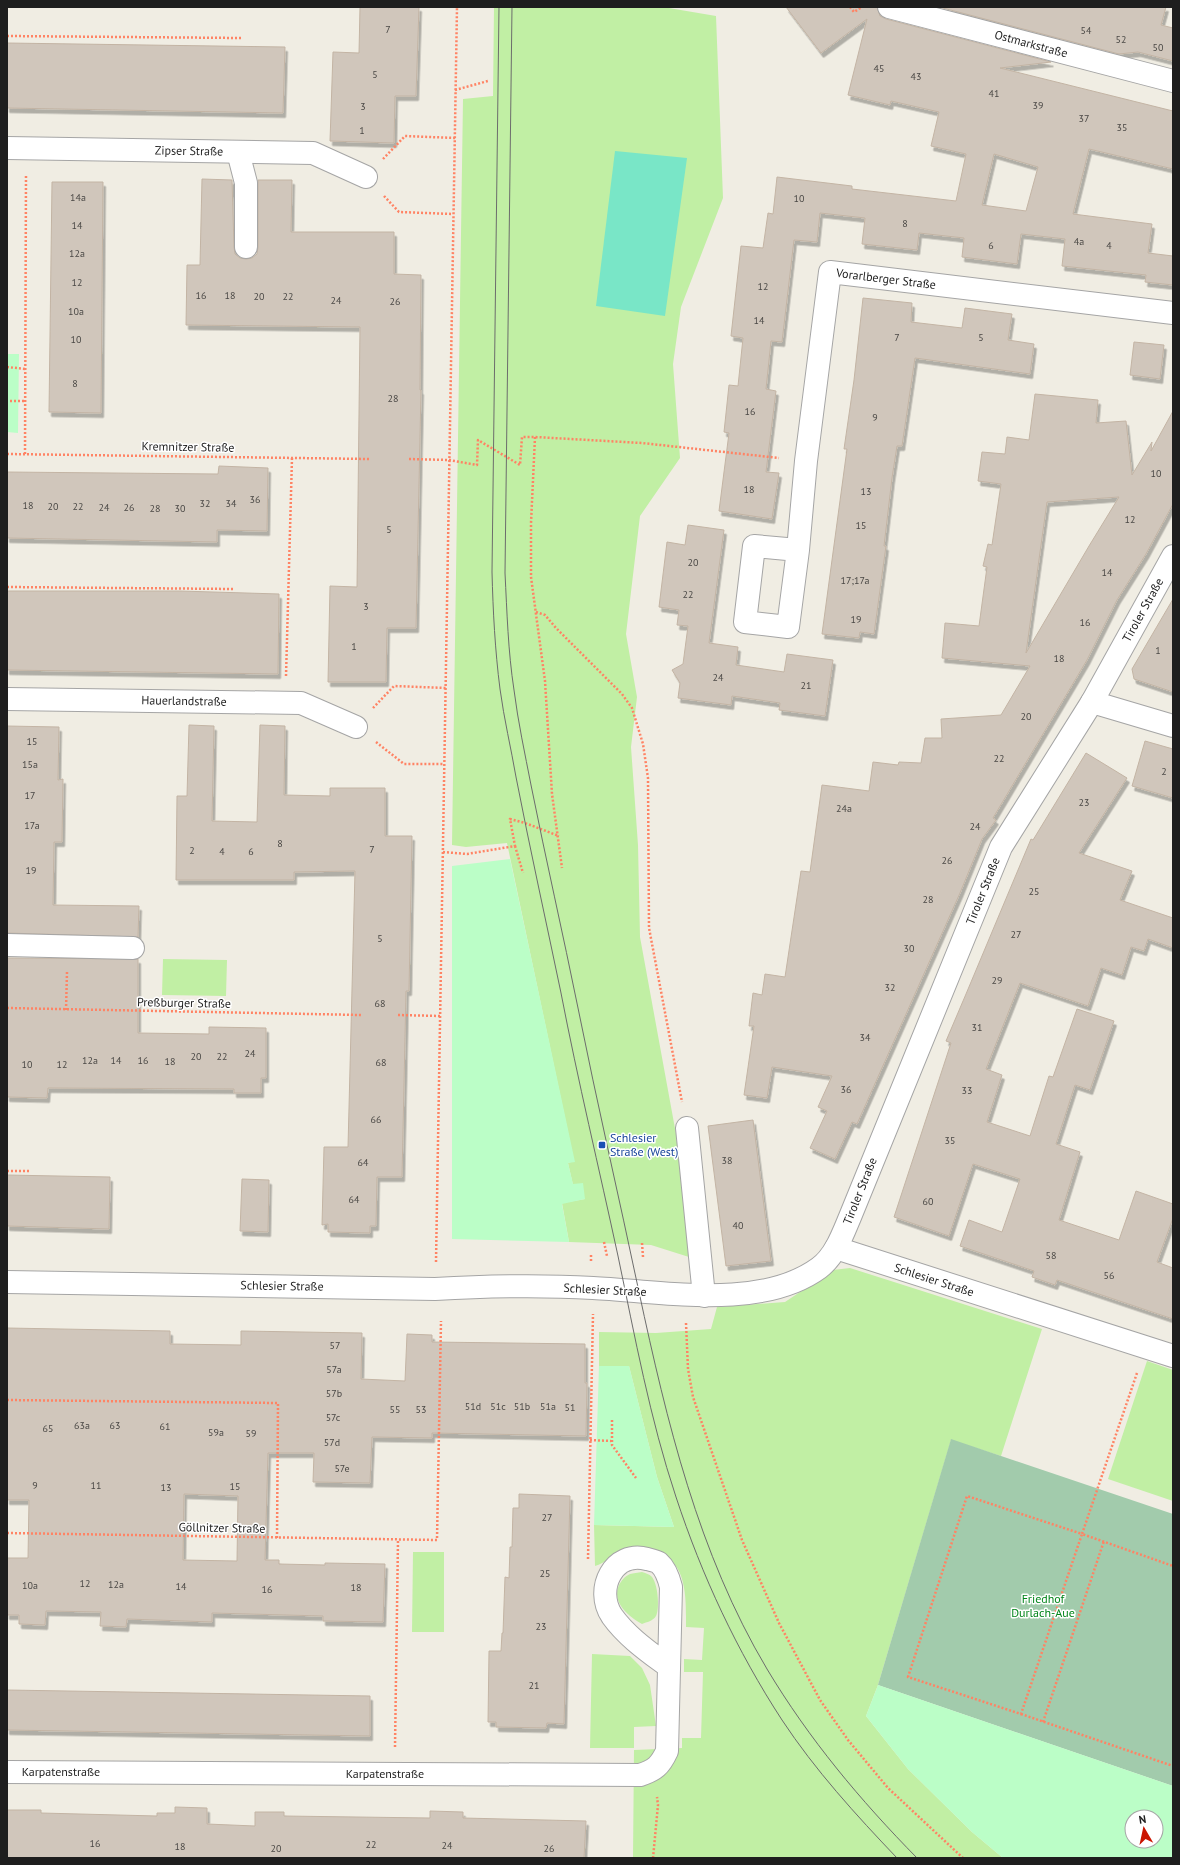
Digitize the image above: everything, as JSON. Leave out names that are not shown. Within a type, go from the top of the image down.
[{"type":"street","name":"Ostmarkstraße","points":[[889,7],[1173,81]]},
{"type":"street","name":"Zipser Straße","points":[[16,148],[313,153],[366,177]]},
{"type":"street","points":[[238,152],[246,183],[246,247]]},
{"type":"street","name":"Vorarlberger Straße","points":[[798,550],[806,461],[830,272],[1173,313]]},
{"type":"street","name":"Tiroler Straße","points":[[836,1248],[1001,847],[1092,702],[1173,556]]},
{"type":"street","name":"Hauerlandstraße","points":[[7,699],[301,703],[356,727]]},
{"type":"street","points":[[1092,702],[1173,726]]},
{"type":"street","points":[[7,945],[133,948]]},
{"type":"street","points":[[687,1128],[704,1296]]},
{"type":"street","name":"Schlesier Straße","points":[[7,1282],[435,1289],[494,1285],[592,1288],[704,1296],[775,1288],[818,1269],[828,1260],[836,1248],[1173,1356]]},
{"type":"street","points":[[650,1772],[661,1764],[667,1751],[671,1587],[667,1574],[659,1563],[645,1559],[629,1560],[618,1565],[608,1576],[604,1591],[606,1604],[612,1616],[622,1629],[669,1667]]},
{"type":"street","name":"Karpatenstraße","points":[[7,1772],[640,1775],[650,1772]]},
{"type":"path","points":[[435,1289],[457,7]]},
{"type":"path","points":[[850,7],[854,12],[862,7]]},
{"type":"path","points":[[7,36],[241,38]]},
{"type":"path","points":[[456,90],[488,81]]},
{"type":"path","points":[[454,214],[399,212],[366,177],[405,136],[455,138]]},
{"type":"path","points":[[16,148],[26,369],[25,454]]},
{"type":"path","points":[[7,367],[26,369]]},
{"type":"path","points":[[10,401],[26,401]]},
{"type":"path","points":[[409,459],[449,460],[477,465],[478,440],[520,465],[522,437],[535,437],[642,443],[806,461]]},
{"type":"path","points":[[535,437],[531,523],[531,578],[547,695],[552,794],[562,868]]},
{"type":"path","name":"Kremnitzer Straße","points":[[7,454],[369,458]]},
{"type":"path","points":[[285,703],[292,457]]},
{"type":"path","points":[[7,587],[234,589]]},
{"type":"path","points":[[536,612],[545,615],[622,694],[632,708],[644,744],[648,778],[649,928],[687,1128]]},
{"type":"path","points":[[444,764],[404,764],[356,727],[394,686],[446,688]]},
{"type":"path","points":[[523,873],[515,846],[510,819],[525,822],[558,836]]},
{"type":"path","points":[[443,852],[467,854],[515,846]]},
{"type":"path","points":[[66,1010],[67,946]]},
{"type":"path","name":"Preßburger Straße","points":[[7,1008],[361,1014]]},
{"type":"path","points":[[398,1015],[440,1016]]},
{"type":"path","points":[[7,1171],[30,1171]]},
{"type":"path","points":[[604,1242],[607,1256]]},
{"type":"path","points":[[642,1243],[643,1257]]},
{"type":"path","name":"Göllnitzer Straße","points":[[7,1533],[437,1540],[441,1321]]},
{"type":"path","points":[[588,1559],[593,1322]]},
{"type":"path","points":[[686,1324],[688,1369],[693,1397],[742,1540],[779,1623],[820,1700],[848,1740],[888,1788],[963,1858]]},
{"type":"path","points":[[1021,1714],[1146,1348]]},
{"type":"path","points":[[7,1400],[278,1404],[277,1538]]},
{"type":"path","points":[[612,1420],[612,1445],[636,1478]]},
{"type":"path","points":[[590,1440],[612,1441]]},
{"type":"path","points":[[1173,1566],[1104,1541],[967,1496],[908,1676],[1173,1766]]},
{"type":"path","points":[[394,1774],[398,1540]]},
{"type":"path","points":[[1043,1722],[1104,1541]]},
{"type":"path","points":[[650,1772],[658,1805],[654,1858]]},
{"type":"green space","points":[[494,7],[663,7],[716,16],[723,198],[681,307],[673,364],[680,458],[640,516],[626,634],[637,697],[631,747],[638,845],[640,937],[676,1134],[689,1257],[651,1245],[569,1242],[562,1203],[585,1199],[573,1185],[568,1163],[574,1161],[507,843],[466,847],[452,845],[463,99],[493,96]]},
{"type":"green space","points":[[615,151],[687,158],[665,316],[596,306]]},
{"type":"green space","points":[[7,354],[19,354],[18,433],[7,432]]},
{"type":"green space","points":[[510,859],[575,1162],[568,1163],[573,1184],[583,1183],[585,1199],[562,1204],[569,1242],[452,1239],[452,866]]},
{"type":"green space","points":[[163,959],[227,960],[226,996],[162,995]]},
{"type":"green space","points":[[850,1268],[1042,1329],[1001,1456],[951,1440],[878,1685],[866,1716],[908,1769],[972,1832],[1003,1858],[633,1858],[634,1750],[682,1748],[682,1738],[701,1738],[703,1672],[684,1672],[684,1659],[702,1660],[704,1628],[686,1627],[686,1604],[683,1582],[679,1571],[665,1556],[646,1549],[632,1548],[620,1551],[599,1565],[595,1566],[594,1525],[674,1527],[657,1477],[629,1366],[599,1366],[599,1332],[656,1333],[711,1329],[717,1307],[785,1302],[833,1270]]},
{"type":"green space","points":[[1147,1361],[1173,1370],[1173,1501],[1108,1479]]},
{"type":"green space","points":[[599,1366],[629,1366],[657,1477],[674,1527],[594,1525]]},
{"type":"green space","name":"Friedhof Durlach-Aue","points":[[951,1439],[1173,1514],[1173,1786],[878,1685]]},
{"type":"green space","points":[[413,1552],[444,1552],[444,1632],[412,1632]]},
{"type":"green space","points":[[642,1572],[651,1576],[653,1579],[657,1589],[658,1608],[655,1618],[642,1624],[627,1613],[619,1603],[617,1591],[620,1583],[626,1576]]},
{"type":"green space","points":[[592,1654],[630,1656],[642,1668],[650,1685],[656,1726],[634,1727],[634,1748],[590,1748]]},
{"type":"green space","points":[[878,1685],[1173,1786],[1173,1858],[1003,1858],[972,1832],[908,1769],[866,1716]]},
{"type":"building","points":[[360,7],[419,7],[416,96],[395,96],[394,143],[330,141],[333,52],[359,53]]},
{"type":"building","points":[[786,7],[877,7],[880,16],[886,19],[1051,62],[1000,68],[1173,111],[1173,169],[1089,149],[1073,214],[1152,224],[1148,253],[1173,256],[1173,285],[1145,282],[1146,275],[1062,266],[1065,239],[1021,234],[1017,264],[962,257],[964,238],[919,233],[917,250],[862,244],[865,218],[820,213],[817,242],[794,240],[782,342],[771,341],[766,389],[776,391],[766,472],[779,473],[772,519],[719,511],[729,433],[724,432],[729,385],[738,386],[743,338],[731,336],[741,246],[763,248],[768,213],[773,214],[777,177],[852,186],[852,189],[956,201],[966,154],[931,146],[939,112],[891,101],[890,105],[848,95],[867,19],[821,53]],"holes":[[[994,154],[1038,167],[1026,211],[982,205]]]},
{"type":"building","points":[[939,7],[1166,7],[1161,25],[1173,28],[1173,61],[1138,52],[1119,54]]},
{"type":"building","points":[[7,43],[285,47],[283,113],[7,108]]},
{"type":"building","points":[[202,179],[232,180],[234,247],[235,254],[240,258],[252,258],[257,254],[258,180],[292,180],[291,232],[394,232],[394,274],[421,275],[421,390],[416,628],[387,628],[386,682],[328,682],[330,586],[357,587],[360,327],[186,325],[187,265],[200,265]]},
{"type":"building","points":[[52,182],[103,182],[101,413],[49,412]]},
{"type":"building","points":[[863,298],[912,303],[911,322],[962,328],[965,308],[1012,314],[1008,340],[1034,344],[1030,374],[915,358],[902,446],[897,446],[892,478],[884,546],[886,546],[874,634],[860,632],[859,638],[822,634],[847,449],[844,449],[854,380]]},
{"type":"building","points":[[1134,342],[1164,345],[1160,379],[1130,375]]},
{"type":"building","points":[[1035,394],[1098,400],[1096,423],[1126,421],[1132,475],[1152,442],[1151,451],[1173,411],[1173,504],[1146,554],[1117,600],[1087,660],[993,818],[996,820],[982,839],[960,893],[857,1124],[852,1122],[835,1159],[810,1148],[827,1111],[818,1107],[832,1076],[772,1067],[767,1098],[744,1095],[754,1026],[749,1026],[753,993],[762,995],[765,974],[785,977],[801,871],[810,872],[822,785],[869,791],[873,762],[898,765],[899,762],[921,763],[925,738],[942,738],[941,719],[1001,715],[1030,666],[942,658],[945,623],[979,626],[987,567],[983,566],[988,544],[992,545],[1001,484],[978,481],[982,452],[1005,454],[1007,437],[1029,440]],"holes":[[[1119,497],[1026,653],[1047,502]]]},
{"type":"building","points":[[219,466],[268,468],[267,531],[217,530],[217,542],[7,538],[7,472],[218,474]]},
{"type":"building","points":[[688,525],[724,530],[709,643],[738,647],[736,665],[784,672],[787,654],[833,660],[825,716],[779,710],[780,703],[732,696],[731,705],[678,698],[680,683],[672,670],[683,664],[688,626],[677,625],[679,610],[659,607],[667,542],[685,545]]},
{"type":"building","points":[[7,591],[180,591],[279,594],[278,674],[7,670]]},
{"type":"building","points":[[1173,599],[1173,692],[1134,679],[1132,669]]},
{"type":"building","points":[[189,725],[214,726],[212,821],[257,822],[260,725],[285,726],[284,795],[330,796],[330,788],[385,788],[385,836],[412,836],[409,991],[406,991],[402,1177],[377,1177],[376,1226],[370,1226],[370,1233],[328,1232],[328,1224],[322,1225],[324,1147],[348,1147],[355,871],[294,872],[294,880],[176,880],[177,796],[187,796]]},
{"type":"building","points":[[7,726],[59,727],[58,780],[63,779],[62,842],[54,842],[53,905],[139,906],[138,937],[7,933]]},
{"type":"building","points":[[1145,741],[1173,749],[1173,798],[1132,786]]},
{"type":"building","points":[[1086,753],[1127,778],[1079,853],[1132,871],[1120,900],[1173,918],[1173,948],[1148,939],[1144,951],[1131,947],[1122,975],[1101,968],[1088,1006],[1020,983],[986,1069],[1002,1075],[987,1122],[1030,1136],[1049,1076],[1053,1077],[1077,1009],[1114,1021],[1090,1090],[1075,1085],[1056,1144],[1080,1152],[1059,1220],[1119,1240],[1136,1191],[1173,1204],[1173,1218],[1157,1262],[1173,1268],[1173,1319],[1057,1280],[1055,1285],[1032,1277],[1034,1271],[960,1246],[969,1220],[1002,1232],[1020,1179],[973,1164],[949,1236],[894,1217],[951,1043],[946,1041],[1031,839],[1033,840]]},
{"type":"building","points":[[7,958],[138,959],[138,1033],[209,1034],[209,1027],[266,1028],[266,1078],[261,1078],[261,1093],[234,1093],[234,1089],[48,1088],[47,1098],[7,1097]]},
{"type":"building","points":[[753,1120],[771,1261],[726,1266],[708,1126]]},
{"type":"building","points":[[7,1175],[110,1177],[109,1229],[7,1226]]},
{"type":"building","points":[[242,1179],[269,1180],[268,1232],[240,1231]]},
{"type":"building","points":[[7,1328],[170,1331],[170,1344],[241,1345],[241,1331],[362,1333],[361,1379],[405,1381],[407,1334],[432,1335],[432,1342],[585,1344],[585,1383],[587,1383],[586,1436],[432,1433],[432,1438],[372,1437],[370,1483],[313,1482],[314,1453],[268,1453],[265,1560],[279,1560],[279,1564],[385,1564],[383,1622],[323,1621],[323,1616],[212,1613],[212,1622],[127,1619],[126,1627],[100,1626],[101,1612],[46,1611],[45,1625],[19,1624],[19,1615],[7,1615],[7,1558],[28,1558],[29,1500],[7,1500]],"holes":[[[184,1494],[238,1496],[237,1561],[183,1560]]]},
{"type":"building","points":[[519,1494],[570,1496],[564,1724],[547,1723],[546,1728],[496,1727],[496,1722],[488,1722],[489,1651],[501,1651],[505,1577],[509,1578],[510,1547],[512,1547],[513,1508],[519,1508]]},
{"type":"building","points":[[7,1690],[370,1696],[370,1736],[7,1730]]},
{"type":"building","points":[[175,1807],[207,1808],[207,1824],[255,1826],[255,1812],[284,1812],[284,1816],[430,1818],[430,1811],[463,1812],[463,1818],[586,1821],[584,1858],[7,1858],[7,1810],[41,1810],[41,1813],[157,1816],[157,1813],[175,1813]]},
{"type":"tram line","points":[[499,7],[492,572],[496,645],[500,689],[506,722],[574,1059],[658,1438],[676,1497],[697,1555],[736,1640],[750,1667],[782,1720],[808,1757],[836,1792],[897,1858]]},
{"type":"tram line","points":[[512,7],[505,573],[510,661],[520,726],[537,813],[639,1292],[661,1389],[688,1486],[722,1579],[743,1625],[767,1669],[800,1720],[836,1768],[875,1814],[917,1858]]},
{"type":"place","name":"Schlesier Straße (West)","points":[[602,1145]]}]
